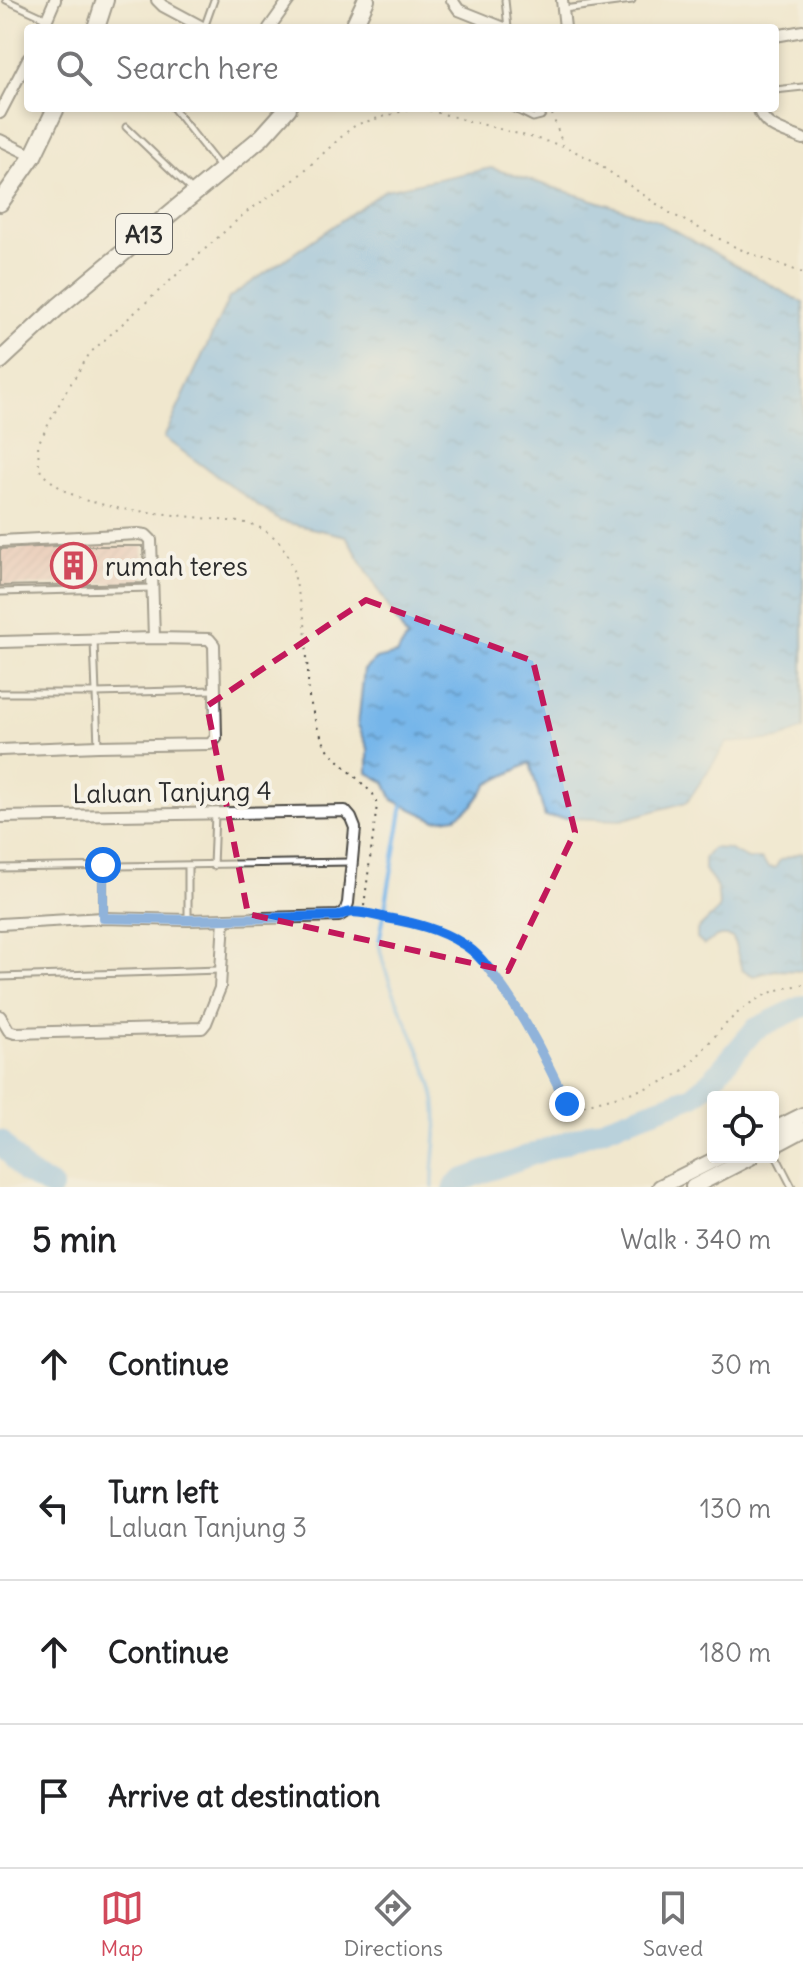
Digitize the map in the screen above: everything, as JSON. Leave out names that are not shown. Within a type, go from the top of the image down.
[{"type":"main road","points":[[97,24],[105,0]]},
{"type":"main road","points":[[355,24],[366,0]]},
{"type":"main road","points":[[0,203],[33,156],[54,112]]},
{"type":"main road","name":"A13","points":[[0,361],[58,307],[262,137],[279,112]]},
{"type":"street","points":[[46,24],[55,0]]},
{"type":"street","points":[[157,0],[197,24]]},
{"type":"street","points":[[272,24],[289,0]]},
{"type":"street","points":[[452,0],[459,10],[496,24]]},
{"type":"street","points":[[779,35],[803,31]]},
{"type":"street","points":[[0,113],[24,67]]},
{"type":"street","points":[[759,112],[768,125],[803,139]]},
{"type":"street","points":[[0,140],[33,156]]},
{"type":"street","points":[[0,541],[146,535],[151,540],[154,638]]},
{"type":"street","points":[[0,642],[206,638],[214,645],[216,690],[216,738],[210,744],[0,750]]},
{"type":"street","name":"Laluan Tanjung 4","points":[[0,817],[345,811],[355,828],[350,862]]},
{"type":"street","points":[[0,924],[103,918],[188,920],[342,914],[348,903],[350,862]]},
{"type":"street","points":[[0,1016],[9,1031],[15,1033],[202,1028],[218,994],[224,919]]},
{"type":"street","points":[[779,1127],[803,1115]]},
{"type":"street","points":[[779,1144],[803,1130]]},
{"type":"street","points":[[660,1187],[708,1163]]},
{"type":"street","points":[[693,1187],[739,1163]]},
{"type":"lane","points":[[6,0],[46,24]]},
{"type":"lane","points":[[205,24],[214,0]]},
{"type":"lane","points":[[505,0],[506,24]]},
{"type":"lane","points":[[562,5],[632,0]]},
{"type":"lane","points":[[779,90],[803,87]]},
{"type":"lane","points":[[176,112],[222,171]]},
{"type":"lane","points":[[521,112],[533,118],[544,112]]},
{"type":"lane","points":[[126,127],[194,192]]},
{"type":"lane","points":[[0,592],[153,588]]},
{"type":"lane","points":[[94,640],[98,746]]},
{"type":"lane","points":[[0,693],[216,690]]},
{"type":"lane","points":[[213,866],[215,813]]},
{"type":"lane","points":[[0,868],[350,862]]},
{"type":"lane","points":[[103,865],[103,918]]},
{"type":"lane","points":[[188,866],[188,920]]},
{"type":"lane","points":[[0,977],[220,970]]},
{"type":"lane","points":[[779,1160],[792,1187]]},
{"type":"path","points":[[363,914],[377,805],[373,794],[325,745],[316,724],[309,697],[305,622],[293,570],[278,540],[263,529],[247,523],[121,509],[84,500],[63,490],[42,474],[38,444],[90,353],[245,213],[294,180],[358,124],[400,112]]},
{"type":"path","points":[[437,112],[564,146],[592,160],[670,213],[737,248],[803,273]]},
{"type":"path","points":[[551,112],[564,146]]},
{"type":"path","points":[[342,914],[370,914],[433,929],[463,944],[482,959],[522,1015],[567,1104],[571,1106],[582,1106],[676,1075],[693,1062],[736,1013],[779,988],[803,985]]},
{"type":"highlighted area","points":[[366,600],[533,661],[575,832],[508,971],[248,914],[207,706]]},
{"type":"water","points":[[491,168],[654,219],[803,303],[803,729],[780,739],[727,743],[687,802],[621,820],[545,817],[530,763],[488,784],[472,806],[456,817],[435,820],[393,800],[385,782],[368,773],[368,748],[358,725],[364,670],[376,659],[397,654],[407,638],[346,536],[280,521],[164,438],[229,298],[385,190]]},
{"type":"water","points":[[712,848],[728,849],[748,859],[761,859],[768,867],[775,868],[780,860],[803,852],[803,971],[775,970],[754,976],[742,970],[733,938],[718,937],[704,945],[697,939],[697,930],[719,909],[716,887],[704,870],[704,859]]},
{"type":"building","name":"rumah teres","points":[[143,546],[144,583],[0,586],[0,549]]},
{"type":"waterway","points":[[403,805],[379,943],[383,963],[422,1056],[434,1094],[437,1117],[433,1187]]},
{"type":"waterway","points":[[454,1187],[462,1180],[693,1096],[710,1082],[755,1029],[803,1006]]},
{"type":"waterway","points":[[0,1141],[26,1173],[52,1187]]},
{"type":"place","name":"rumah teres","points":[[74,566]]},
{"type":"route","points":[[103,865],[103,918],[188,920],[339,916],[345,912],[404,921],[433,929],[463,944],[482,959],[516,1005],[567,1104]]}]
